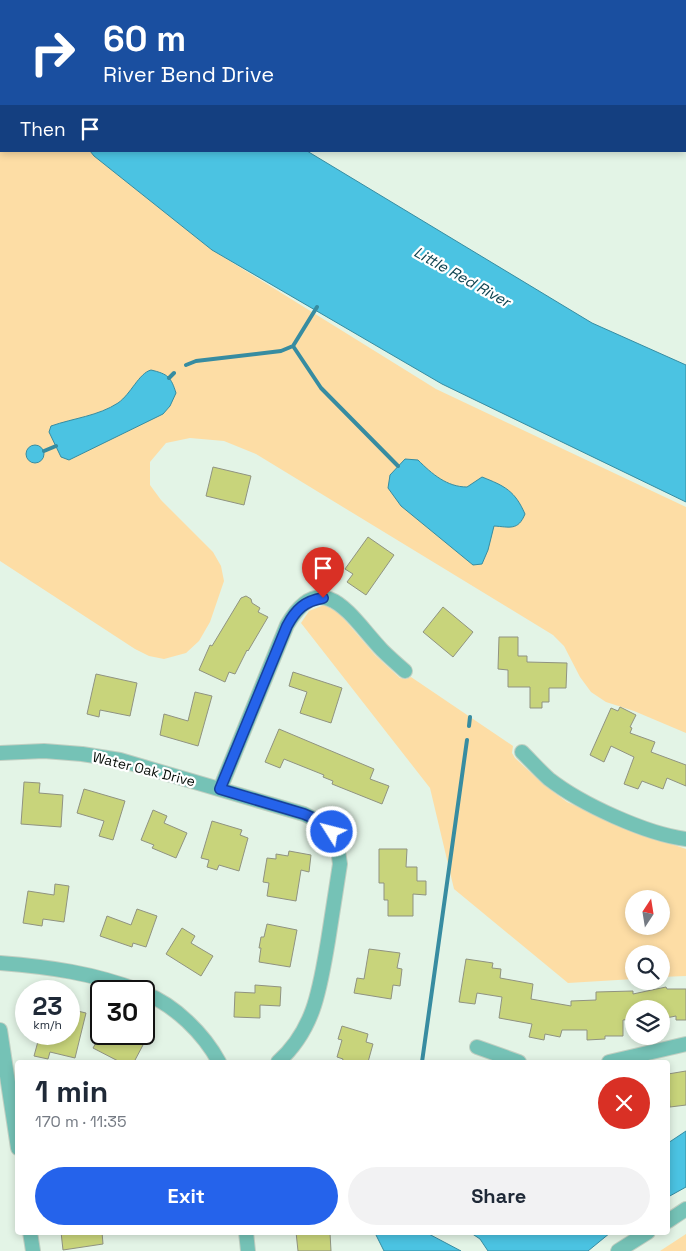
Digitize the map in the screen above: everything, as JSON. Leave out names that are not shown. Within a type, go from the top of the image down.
[{"type":"street","points":[[220,789],[287,626],[295,612],[305,603],[323,598],[335,601],[345,608],[382,651],[405,671]]},
{"type":"street","name":"Water Oak Drive","points":[[0,753],[44,751],[120,760],[304,814],[320,821],[332,832],[338,847],[340,864],[319,992],[308,1024],[292,1048],[280,1060]]},
{"type":"street","points":[[522,752],[549,778],[570,793],[622,819],[652,830],[686,839]]},
{"type":"street","points":[[0,963],[49,967],[109,980]]},
{"type":"street","points":[[155,999],[188,1020],[214,1052],[218,1060]]},
{"type":"street","points":[[0,1030],[15,1128]]},
{"type":"street","points":[[618,1060],[686,1044]]},
{"type":"street","points":[[477,1047],[513,1060]]},
{"type":"street","points":[[670,1220],[686,1209]]},
{"type":"street","points":[[30,1235],[33,1251]]},
{"type":"street","points":[[246,1235],[248,1251]]},
{"type":"street","points":[[618,1251],[643,1235]]},
{"type":"shaded area","points":[[0,152],[91,152],[212,250],[436,389],[686,507],[686,733],[634,711],[606,702],[591,692],[580,677],[564,646],[553,635],[256,454],[224,441],[190,438],[166,443],[150,462],[150,485],[161,500],[213,552],[221,566],[224,581],[210,622],[199,641],[186,653],[164,659],[149,656],[135,649],[0,561]]},
{"type":"shaded area","points":[[324,605],[339,613],[375,655],[400,678],[406,679],[411,677],[513,746],[512,753],[515,758],[543,784],[567,802],[628,829],[686,849],[686,976],[670,977],[670,945],[625,945],[625,980],[568,983],[454,889],[430,788],[301,623],[309,611]]},
{"type":"shaded area","points":[[686,1234],[686,1251],[660,1251]]},
{"type":"water","name":"Little Red River","points":[[91,152],[309,152],[592,323],[686,365],[686,502],[442,384],[212,250]]},
{"type":"water","points":[[151,370],[168,377],[176,393],[170,406],[163,414],[69,460],[61,457],[49,432],[51,426],[94,414],[118,403],[143,375]]},
{"type":"water","points":[[31,445],[39,445],[44,450],[42,461],[31,463],[26,458],[26,450]]},
{"type":"water","points":[[405,459],[418,460],[434,475],[453,485],[467,487],[482,477],[497,483],[513,495],[525,514],[516,526],[494,526],[488,550],[482,564],[473,565],[401,506],[388,488],[390,475]]},
{"type":"water","points":[[686,1131],[686,1187],[670,1196],[670,1142]]},
{"type":"water","points":[[376,1235],[431,1235],[461,1251],[384,1251]]},
{"type":"water","points":[[474,1235],[608,1235],[588,1251],[488,1251],[480,1239]]},
{"type":"building","points":[[213,467],[251,476],[244,505],[206,496]]},
{"type":"building","points":[[368,537],[394,555],[366,595],[347,582],[353,574],[345,569]]},
{"type":"building","points":[[246,596],[260,608],[258,612],[268,617],[247,650],[235,674],[229,672],[225,682],[199,670],[210,645],[212,646],[241,598]]},
{"type":"building","points":[[443,607],[473,632],[453,657],[423,632]]},
{"type":"building","points":[[499,637],[518,637],[518,656],[527,656],[527,662],[567,663],[566,688],[549,688],[549,702],[542,702],[542,708],[530,708],[530,687],[508,687],[508,670],[498,669]]},
{"type":"building","points":[[293,672],[342,688],[331,723],[300,713],[307,692],[289,686]]},
{"type":"building","points":[[96,674],[137,683],[130,716],[100,710],[99,717],[87,714]]},
{"type":"building","points":[[195,692],[212,696],[198,746],[160,735],[164,714],[188,721]]},
{"type":"building","points":[[620,707],[636,715],[630,727],[632,728],[630,733],[655,742],[651,752],[686,765],[686,786],[667,778],[663,789],[642,781],[638,789],[624,784],[634,757],[611,746],[604,762],[590,755],[611,708],[618,711]]},
{"type":"building","points":[[279,729],[374,769],[370,779],[389,786],[382,804],[332,784],[333,781],[323,777],[324,775],[284,759],[280,768],[265,762]]},
{"type":"building","points":[[24,782],[40,783],[39,793],[63,795],[61,827],[21,824]]},
{"type":"building","points":[[84,789],[125,801],[113,840],[99,836],[104,821],[77,813]]},
{"type":"building","points":[[153,810],[167,816],[164,823],[187,833],[176,858],[152,848],[154,845],[141,840]]},
{"type":"building","points":[[212,821],[242,830],[240,835],[248,838],[239,871],[219,865],[217,870],[207,867],[209,860],[201,858]]},
{"type":"building","points":[[379,849],[407,849],[406,867],[417,867],[417,881],[426,881],[426,895],[413,894],[413,916],[388,916],[388,900],[384,900],[384,883],[379,883]]},
{"type":"building","points":[[289,851],[311,855],[309,872],[301,870],[296,901],[267,896],[269,883],[263,882],[267,858],[276,859],[276,854],[288,856]]},
{"type":"building","points":[[55,884],[69,886],[64,922],[43,919],[42,926],[23,923],[28,891],[54,895]]},
{"type":"building","points":[[137,909],[157,916],[146,947],[133,943],[132,947],[100,936],[107,916],[131,925]]},
{"type":"building","points":[[267,924],[297,930],[290,967],[259,962],[261,937],[264,937]]},
{"type":"building","points":[[182,928],[195,936],[191,943],[213,956],[201,976],[166,954]]},
{"type":"building","points":[[369,949],[400,953],[397,968],[402,969],[400,986],[393,985],[391,999],[354,993],[357,978],[364,979]]},
{"type":"building","points":[[466,959],[493,963],[492,968],[501,969],[500,978],[533,984],[531,999],[571,1006],[571,1001],[596,1000],[596,992],[633,991],[633,994],[652,990],[686,989],[686,1020],[676,1020],[676,1016],[670,1017],[670,1000],[625,1000],[623,1036],[605,1036],[605,1039],[587,1040],[587,1030],[562,1030],[560,1037],[545,1034],[544,1040],[529,1037],[532,1024],[499,1018],[502,997],[477,993],[475,1004],[459,1002]]},
{"type":"building","points":[[255,985],[281,987],[280,1006],[260,1005],[260,1018],[234,1017],[235,992],[255,993]]},
{"type":"building","points":[[80,1012],[86,1013],[80,1038]]},
{"type":"building","points":[[342,1026],[368,1034],[366,1042],[373,1044],[369,1060],[343,1060],[337,1057],[342,1040],[338,1039]]},
{"type":"building","points":[[37,1045],[78,1045],[75,1058],[50,1052],[48,1059],[34,1056]]},
{"type":"building","points":[[95,1045],[143,1045],[135,1060],[116,1060],[93,1048]]},
{"type":"building","points":[[686,1071],[686,1105],[670,1107],[670,1074]]},
{"type":"building","points":[[61,1235],[102,1235],[103,1244],[63,1250]]},
{"type":"building","points":[[296,1235],[330,1235],[331,1251],[298,1251]]},
{"type":"waterway","points":[[186,365],[196,361],[281,351],[293,346],[317,307]]},
{"type":"waterway","points":[[293,346],[321,388],[398,466]]},
{"type":"waterway","points":[[169,378],[174,373]]},
{"type":"waterway","points":[[44,451],[56,446]]},
{"type":"waterway","points":[[469,726],[470,717]]},
{"type":"waterway","points":[[422,1060],[467,740]]},
{"type":"route","points":[[323,598],[305,603],[295,612],[287,626],[220,789],[304,814],[320,821],[332,832]]}]
